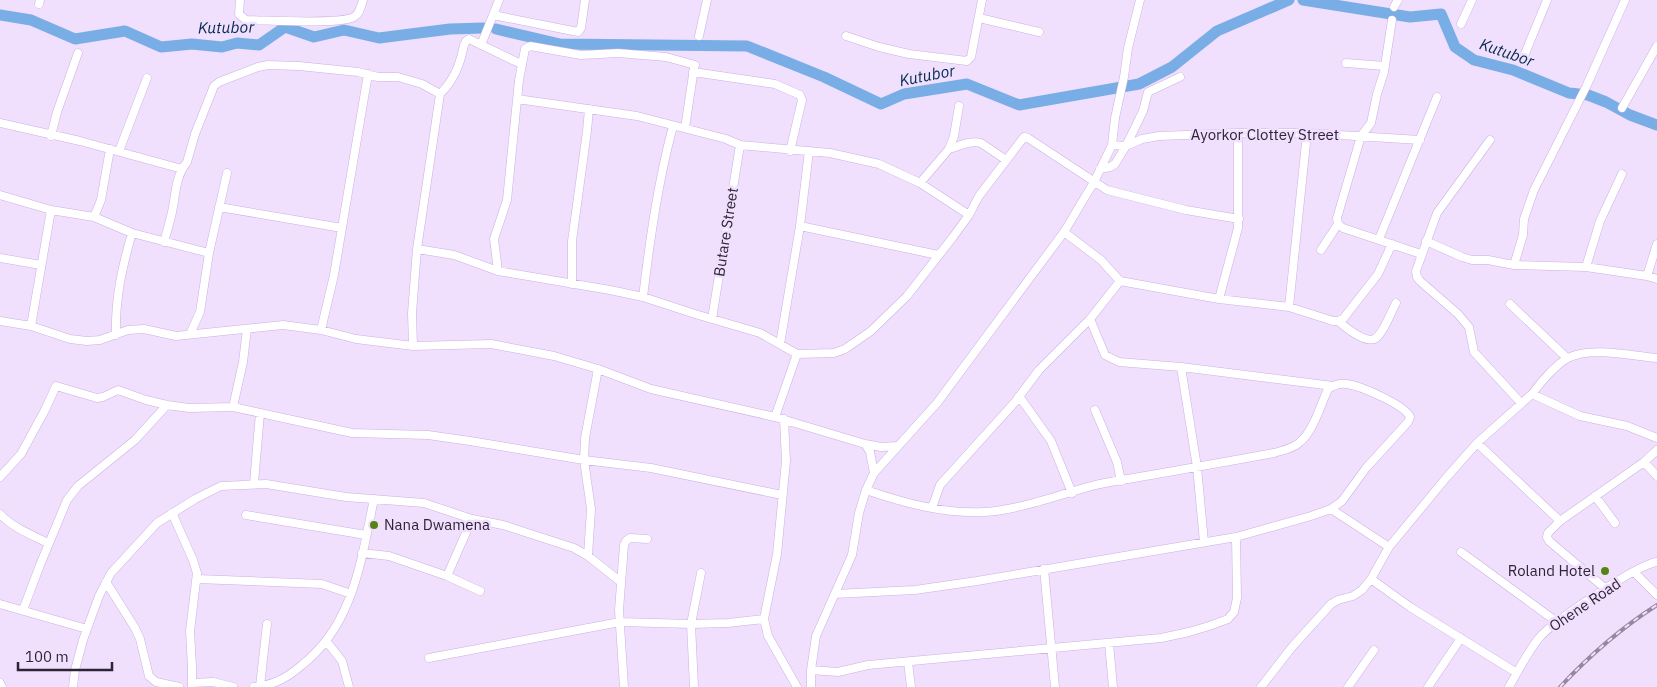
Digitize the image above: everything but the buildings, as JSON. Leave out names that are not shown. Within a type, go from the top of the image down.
[{"type":"street","points":[[240,0],[239,14],[246,20],[290,21],[343,20],[354,16],[359,11],[363,0]]},
{"type":"street","points":[[481,45],[499,0]]},
{"type":"street","points":[[492,15],[578,32],[582,28],[585,0]]},
{"type":"street","points":[[699,36],[707,0]]},
{"type":"street","points":[[846,36],[879,47],[909,54],[968,61],[971,57],[982,0]]},
{"type":"street","points":[[812,687],[811,670],[816,636],[852,555],[859,513],[866,490],[874,474],[937,403],[1064,232],[1094,182],[1112,145],[1128,48],[1140,0]]},
{"type":"street","points":[[1461,24],[1472,0]]},
{"type":"street","points":[[1522,61],[1547,0]]},
{"type":"street","points":[[1514,265],[1523,235],[1526,212],[1534,190],[1586,88],[1625,0]]},
{"type":"street","points":[[979,18],[1039,32]]},
{"type":"street","points":[[1392,20],[1385,66],[1371,123],[1361,136],[1337,218],[1338,224],[1343,228],[1421,254]]},
{"type":"street","points":[[413,346],[412,313],[417,249],[440,94],[457,71],[466,41],[469,39],[521,64]]},
{"type":"street","points":[[498,271],[494,239],[508,200],[521,64],[526,49],[530,46],[581,55],[618,53],[666,56],[694,66],[775,84],[800,95],[802,100],[790,150]]},
{"type":"street","points":[[1622,108],[1657,46]]},
{"type":"street","points":[[51,136],[57,112],[78,53]]},
{"type":"street","points":[[1346,63],[1385,66]]},
{"type":"street","points":[[164,242],[173,208],[175,188],[182,169],[187,162],[210,95],[218,82],[247,70],[268,65],[299,66],[368,74],[378,77],[398,77],[414,81],[440,94]]},
{"type":"street","points":[[685,128],[694,66]]},
{"type":"street","points":[[321,330],[334,276],[368,74]]},
{"type":"street","points":[[1100,169],[1110,168],[1115,164],[1143,110],[1148,92],[1180,77]]},
{"type":"street","points":[[119,152],[146,78]]},
{"type":"street","points":[[1379,239],[1437,97]]},
{"type":"street","points":[[517,99],[637,116],[726,139],[740,145],[830,153],[879,164],[920,183],[969,215]]},
{"type":"street","points":[[920,183],[949,149],[954,136],[959,106]]},
{"type":"street","points":[[572,284],[572,241],[587,131],[588,109]]},
{"type":"street","points":[[0,123],[110,149],[182,169]]},
{"type":"street","points":[[643,296],[654,210],[673,126]]},
{"type":"street","points":[[1219,299],[1236,239],[1239,219],[1238,133]]},
{"type":"street","name":"Ayorkor Clottey Street","points":[[1112,145],[1126,146],[1142,139],[1159,136],[1238,133],[1307,133],[1420,140]]},
{"type":"street","points":[[1289,308],[1307,133]]},
{"type":"street","points":[[417,249],[454,255],[498,271],[643,296],[760,333],[797,354],[834,353],[845,349],[871,332],[907,296],[969,215],[979,196],[1024,137],[1108,190],[1186,210],[1239,219]]},
{"type":"street","points":[[1490,140],[1437,213],[1416,271],[1417,277],[1458,314],[1469,327],[1474,352],[1521,403]]},
{"type":"street","points":[[949,149],[966,143],[976,142],[981,143],[1006,160]]},
{"type":"street","name":"Butare Street","points":[[712,318],[740,145]]},
{"type":"street","points":[[94,217],[101,200],[110,149]]},
{"type":"street","points":[[780,344],[800,226],[809,152]]},
{"type":"street","points":[[190,334],[200,312],[209,253],[227,173]]},
{"type":"street","points":[[1586,267],[1600,221],[1622,174]]},
{"type":"street","points":[[0,195],[50,210],[94,217],[132,233],[209,253]]},
{"type":"street","points":[[219,207],[342,228]]},
{"type":"street","points":[[30,326],[50,210]]},
{"type":"street","points":[[1321,250],[1338,224]]},
{"type":"street","points":[[800,226],[938,254]]},
{"type":"street","points":[[1064,232],[1101,260],[1120,281],[1219,299],[1289,308],[1338,322],[1358,335],[1372,339],[1377,338],[1396,304]]},
{"type":"street","points":[[116,335],[115,308],[120,274],[132,233]]},
{"type":"street","points":[[1426,241],[1462,257],[1514,265],[1586,267],[1657,279]]},
{"type":"street","points":[[1338,322],[1378,274],[1392,244]]},
{"type":"street","points":[[1647,276],[1657,244]]},
{"type":"street","points":[[0,258],[41,265]]},
{"type":"street","points":[[932,508],[940,485],[1040,370],[1090,319],[1120,281]]},
{"type":"street","points":[[1510,304],[1567,358]]},
{"type":"street","points":[[1090,319],[1100,347],[1105,355],[1126,363],[1181,367],[1334,386]]},
{"type":"street","points":[[0,321],[30,326],[70,339],[87,341],[100,340],[128,330],[144,329],[176,336],[283,325],[321,330],[356,339],[413,346],[491,344],[554,356],[651,388],[775,417],[865,444],[881,447],[898,446]]},
{"type":"street","points":[[233,407],[240,378],[247,329]]},
{"type":"street","points":[[1261,687],[1292,647],[1331,604],[1354,596],[1362,590],[1371,579],[1388,547],[1477,443],[1532,394],[1567,358],[1583,352],[1657,358]]},
{"type":"street","points":[[775,417],[797,354]]},
{"type":"street","points":[[1181,367],[1197,467],[1204,542]]},
{"type":"street","points":[[588,556],[591,510],[584,460],[589,411],[598,369]]},
{"type":"street","points":[[834,594],[915,590],[1204,542],[1236,536],[1332,509],[1342,502],[1366,468],[1408,422],[1410,417],[1408,412],[1395,404],[1366,390],[1346,384],[1328,388],[1307,434],[1299,443],[1274,453],[1110,482],[1003,510],[966,512],[932,508],[904,503],[866,490]]},
{"type":"street","points":[[0,477],[21,454],[56,386],[97,398],[103,398],[118,390],[167,405],[189,408],[233,407],[338,431],[375,435],[433,436],[584,460],[651,468],[782,495]]},
{"type":"street","points":[[1532,394],[1580,416],[1627,426],[1657,438]]},
{"type":"street","points":[[1019,396],[1051,441],[1072,493]]},
{"type":"street","points":[[23,610],[67,500],[78,486],[135,440],[167,405]]},
{"type":"street","points":[[1095,410],[1117,462],[1121,481]]},
{"type":"street","points":[[254,483],[260,413]]},
{"type":"street","points":[[784,420],[787,449],[777,554],[764,619],[768,636],[797,687]]},
{"type":"street","points":[[1477,443],[1560,521]]},
{"type":"street","points":[[865,444],[870,452],[874,474]]},
{"type":"street","points":[[1606,589],[1549,541],[1548,533],[1560,521],[1644,462],[1657,450]]},
{"type":"street","points":[[1644,462],[1657,476]]},
{"type":"street","points":[[73,687],[75,670],[98,596],[111,573],[157,523],[194,499],[221,486],[254,483],[338,496],[424,503],[472,520],[503,525],[574,548],[588,556],[620,582]]},
{"type":"street","points":[[1595,496],[1615,523]]},
{"type":"street","points":[[267,624],[257,687],[272,684],[290,676],[311,659],[327,642],[337,626],[358,574],[374,499]]},
{"type":"street","points":[[1332,509],[1388,547]]},
{"type":"street","points":[[172,513],[193,560],[197,579],[190,631],[192,685],[214,682],[233,687]]},
{"type":"street","points":[[0,514],[4,519],[23,531],[48,544]]},
{"type":"street","points":[[246,515],[366,534]]},
{"type":"street","points":[[448,576],[472,520]]},
{"type":"street","points":[[811,670],[838,672],[868,665],[1161,638],[1189,632],[1228,619],[1234,612],[1237,598],[1236,536]]},
{"type":"street","points":[[624,687],[620,622],[620,582],[626,541],[630,538],[647,539]]},
{"type":"street","points":[[1461,552],[1557,622]]},
{"type":"street","points":[[362,553],[389,556],[448,576],[480,591]]},
{"type":"street","name":"Ohene Road","points":[[1508,687],[1539,638],[1557,622],[1649,563],[1657,562]]},
{"type":"street","points":[[1044,569],[1055,687]]},
{"type":"street","points":[[694,687],[691,624],[701,572]]},
{"type":"street","points":[[1634,572],[1657,595]]},
{"type":"street","points":[[197,579],[322,584],[351,594]]},
{"type":"street","points":[[1371,579],[1410,607],[1517,673]]},
{"type":"street","points":[[106,582],[135,628],[140,639],[149,676],[156,682],[180,687]]},
{"type":"street","points":[[0,604],[87,629]]},
{"type":"street","points":[[429,658],[620,622],[691,624],[728,623],[764,619]]},
{"type":"street","points":[[1428,687],[1461,638]]},
{"type":"street","points":[[327,642],[342,661],[350,687]]},
{"type":"street","points":[[1109,643],[1113,687]]},
{"type":"street","points":[[1348,687],[1374,650]]},
{"type":"street","points":[[908,662],[911,687]]},
{"type":"street","points":[[0,683],[2,687]]},
{"type":"waterway","name":"Kutubor","points":[[496,29],[560,44],[747,46],[824,77],[881,104],[904,94],[967,84],[1019,105],[1139,84],[1172,67],[1217,31],[1289,0]]},
{"type":"waterway","name":"Kutubor","points":[[1303,0],[1410,17],[1441,14],[1455,47],[1474,60],[1513,70],[1569,93],[1588,95],[1630,115],[1657,125]]},
{"type":"waterway","name":"Kutubor","points":[[0,15],[31,20],[75,39],[125,31],[161,47],[192,44],[222,47],[237,43],[259,45],[285,27],[314,37],[344,30],[379,38],[450,29],[483,28]]},
{"type":"railway","points":[[1560,687],[1606,643],[1657,605]]},
{"type":"place","name":"Nana Dwamena","points":[[374,525]]},
{"type":"place","name":"Roland Hotel","points":[[1605,571]]}]
